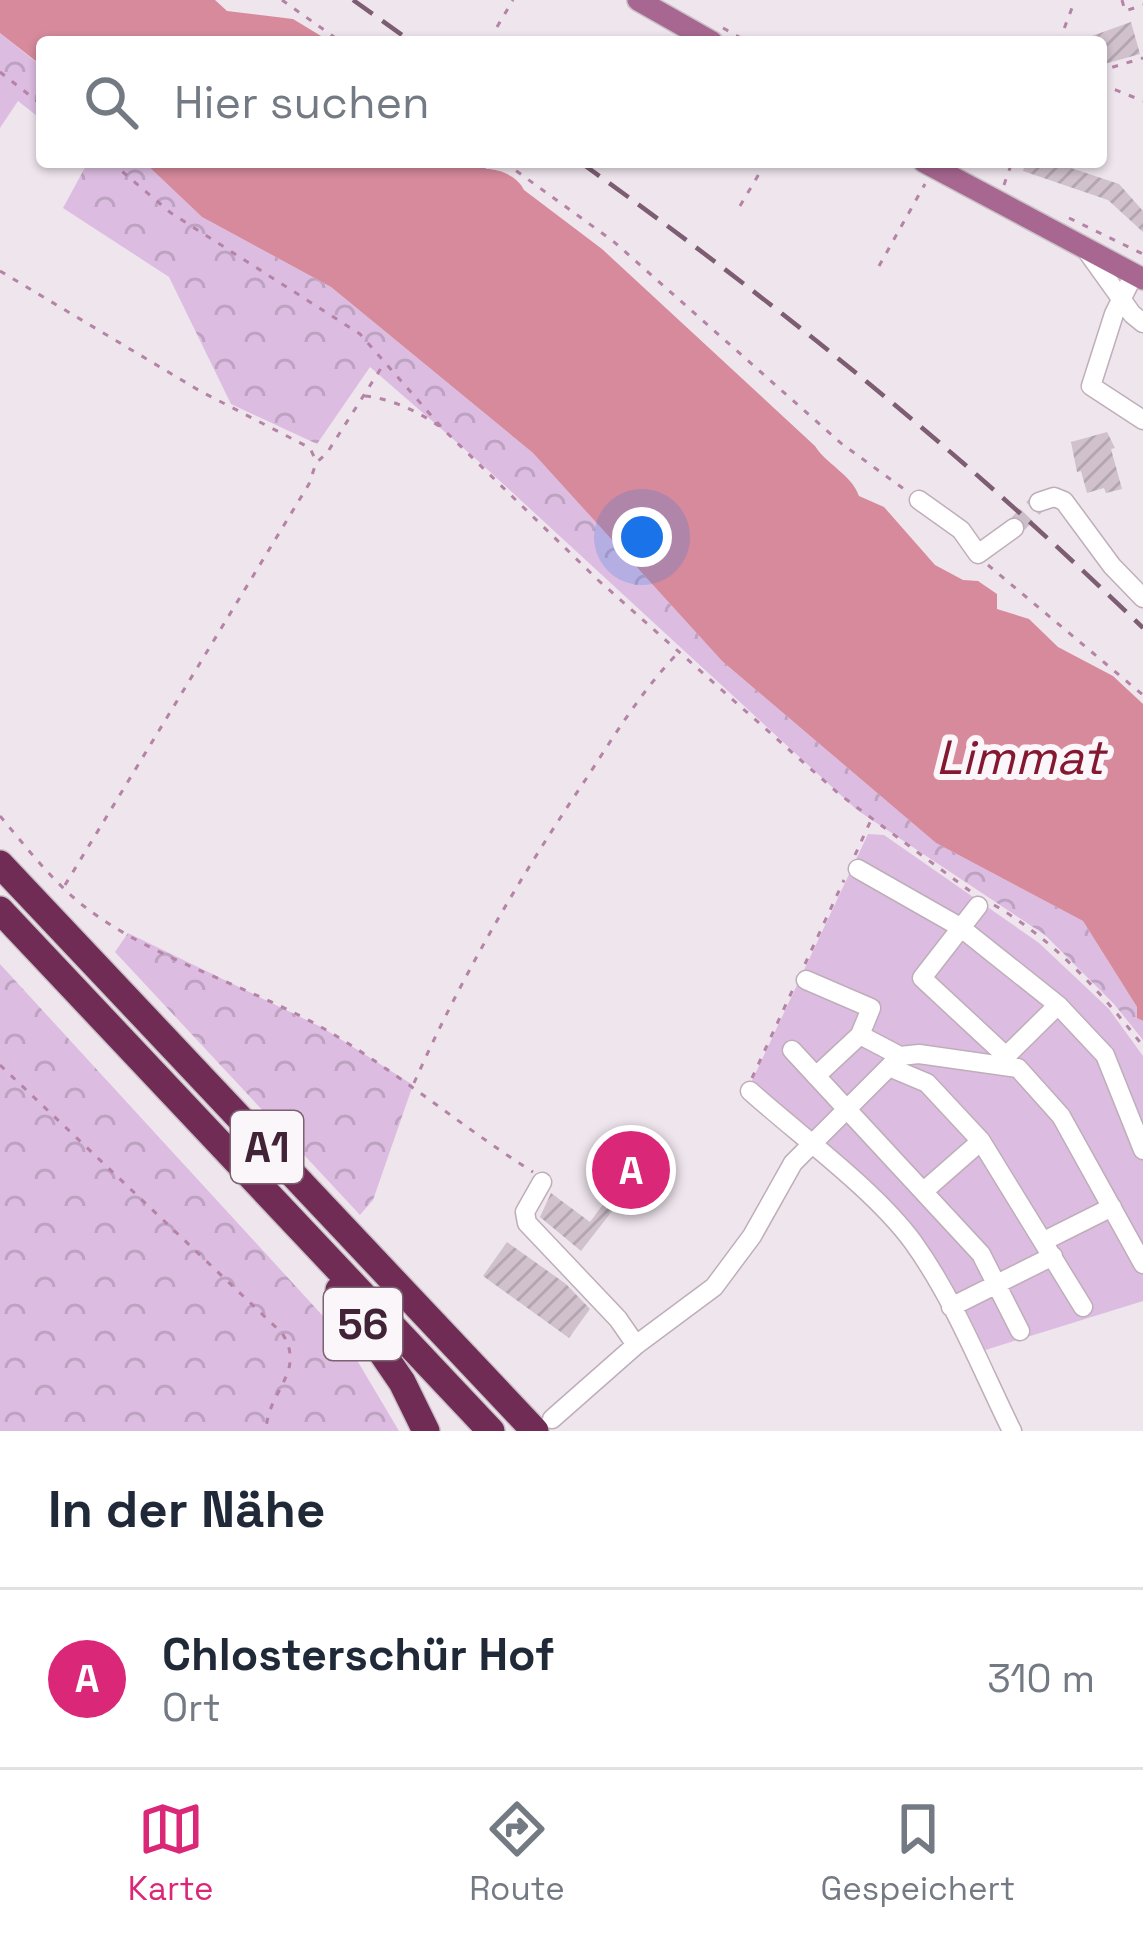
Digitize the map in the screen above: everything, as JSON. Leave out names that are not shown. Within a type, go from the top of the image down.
[{"type":"highway","name":"A1","points":[[0,864],[543,1425]]},
{"type":"highway","name":"A1","points":[[0,910],[491,1431]]},
{"type":"highway","name":"56","points":[[294,1221],[392,1365],[426,1431]]},
{"type":"main road","points":[[638,0],[701,36]]},
{"type":"main road","points":[[935,168],[1139,276]]},
{"type":"street","points":[[1084,246],[1143,323]]},
{"type":"street","points":[[1139,276],[1121,300],[1091,386],[1143,420]]},
{"type":"street","points":[[1039,502],[1054,497],[1064,501],[1112,566],[1143,598]]},
{"type":"street","points":[[919,500],[961,530],[978,554],[1014,528]]},
{"type":"street","points":[[851,870],[960,927],[1058,1005],[1105,1055],[1143,1150]]},
{"type":"street","points":[[981,901],[922,978],[1002,1061]]},
{"type":"street","points":[[802,975],[871,1008],[860,1035],[816,1076]]},
{"type":"street","points":[[1002,1061],[1058,1005]]},
{"type":"street","points":[[860,1035],[927,1083],[981,1141],[1083,1307]]},
{"type":"street","points":[[792,1050],[981,1254],[1021,1331]]},
{"type":"street","points":[[543,1425],[726,1274],[793,1163],[894,1061],[919,1054],[1002,1061],[1033,1080],[1061,1116],[1143,1264]]},
{"type":"street","points":[[750,1091],[897,1223],[932,1271],[1012,1431]]},
{"type":"street","points":[[926,1190],[981,1141]]},
{"type":"street","points":[[542,1182],[525,1212],[527,1223],[618,1319],[636,1345]]},
{"type":"street","points":[[951,1307],[997,1285],[1112,1207]]},
{"type":"path","points":[[282,0],[332,36]]},
{"type":"path","points":[[496,27],[513,0]]},
{"type":"path","points":[[1061,36],[1075,0]]},
{"type":"path","points":[[1122,0],[1125,10],[1143,5]]},
{"type":"path","points":[[1107,69],[1143,58]]},
{"type":"path","points":[[0,72],[36,101]]},
{"type":"path","points":[[1107,86],[1143,101]]},
{"type":"path","points":[[118,168],[171,213],[360,334],[444,430],[598,580],[871,820],[981,901],[1045,939],[1112,1006],[1143,1046]]},
{"type":"path","points":[[512,168],[613,241],[842,444],[919,500]]},
{"type":"path","points":[[740,206],[762,168]]},
{"type":"path","points":[[879,266],[928,168]]},
{"type":"path","points":[[1003,186],[1010,168]]},
{"type":"path","points":[[0,271],[200,391],[310,448],[316,463]]},
{"type":"path","points":[[64,886],[309,484],[316,463],[386,361]]},
{"type":"path","points":[[364,396],[417,412],[444,430]]},
{"type":"path","points":[[978,554],[1143,695]]},
{"type":"path","points":[[413,1085],[503,906],[621,726],[679,651]]},
{"type":"path","points":[[0,816],[64,886],[112,925],[323,1028],[413,1085],[444,1113],[542,1182]]},
{"type":"path","points":[[750,1091],[871,820]]},
{"type":"path","points":[[0,1065],[282,1334],[292,1360],[269,1402],[266,1431]]},
{"type":"green space","points":[[0,33],[36,62],[36,115],[18,101],[0,128]]},
{"type":"green space","points":[[85,168],[150,168],[202,217],[331,287],[533,453],[722,661],[936,843],[1083,921],[1137,1007],[1143,1040],[1045,935],[857,810],[370,367],[317,444],[231,404],[169,277],[63,208]]},
{"type":"green space","points":[[868,834],[884,835],[1039,943],[1109,1009],[1143,1056],[1143,1301],[979,1352],[927,1253],[750,1085]]},
{"type":"green space","points":[[128,933],[323,1028],[413,1085],[373,1200],[360,1215],[115,952]]},
{"type":"green space","points":[[0,964],[345,1340],[399,1431],[0,1431]]},
{"type":"water","points":[[0,0],[215,0],[227,11],[293,19],[321,36],[36,36],[36,61],[0,33]]},
{"type":"water","name":"Limmat","points":[[150,168],[486,168],[508,175],[602,249],[815,446],[859,496],[884,507],[935,565],[963,580],[978,581],[997,594],[997,609],[1029,619],[1058,647],[1113,676],[1143,704],[1143,1021],[1137,1018],[1137,1007],[1083,921],[936,843],[722,661],[533,453],[331,287],[202,217]]},
{"type":"building","points":[[1131,22],[1140,54],[1107,63],[1107,36],[1092,36]]},
{"type":"building","points":[[1071,168],[1119,184],[1143,211],[1143,232],[1108,200],[1023,171]]},
{"type":"building","points":[[1107,432],[1115,448],[1111,449],[1122,489],[1087,493],[1071,442]]},
{"type":"building","points":[[645,1131],[669,1163],[654,1174],[660,1182],[629,1205],[623,1197],[581,1251],[540,1217],[551,1193],[590,1222],[616,1187],[599,1166]]},
{"type":"building","points":[[507,1242],[566,1284],[590,1309],[569,1338],[483,1276]]},
{"type":"tunnel","points":[[1014,528],[1039,502]]},
{"type":"railway","points":[[353,0],[404,36]]},
{"type":"railway","points":[[588,168],[870,384],[1009,503],[1143,628]]},
{"type":"place","name":"Chlosterschür Hof","points":[[631,1170]]}]
